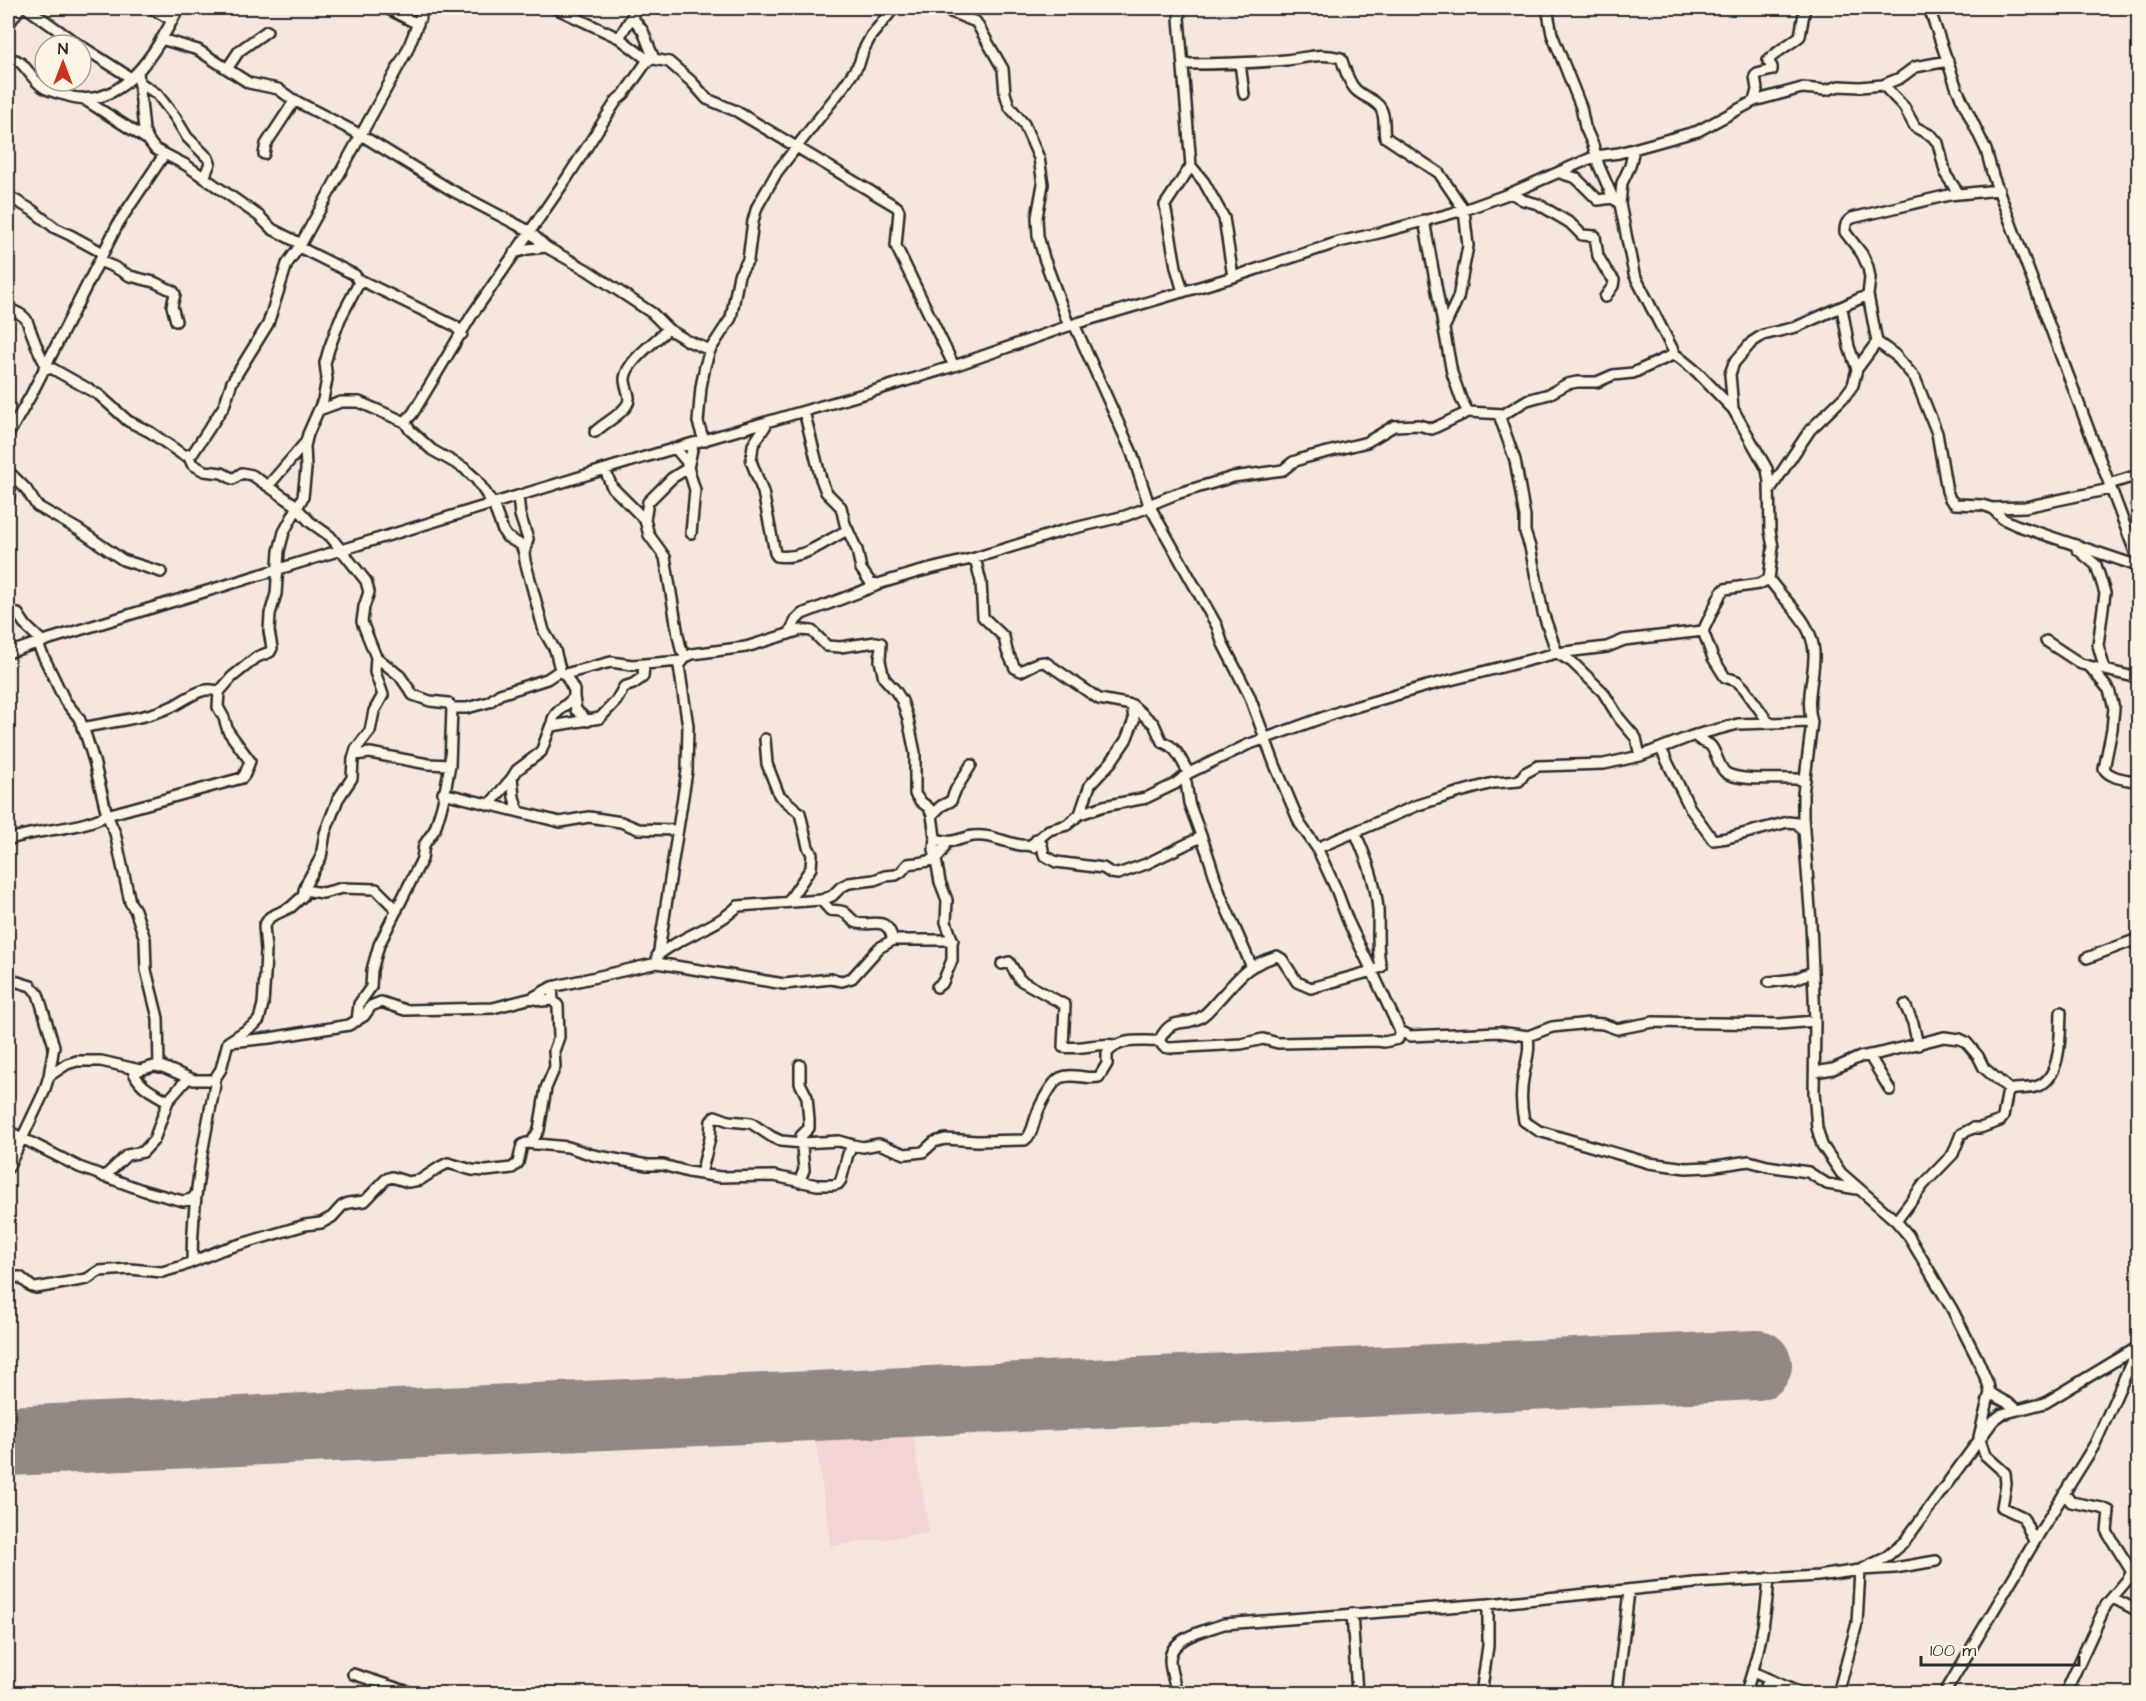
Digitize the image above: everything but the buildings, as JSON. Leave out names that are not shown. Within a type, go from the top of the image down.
[{"type":"street","points":[[8,25],[20,8]]},
{"type":"street","points":[[27,8],[62,33]]},
{"type":"street","points":[[151,8],[172,20]]},
{"type":"street","points":[[8,60],[21,63],[45,89],[75,99],[99,97],[120,89],[136,78],[179,8]]},
{"type":"street","points":[[386,8],[418,24]]},
{"type":"street","points":[[8,310],[14,310],[27,320],[30,332],[49,365],[99,395],[128,421],[150,432],[183,455],[193,453],[224,406],[232,382],[268,324],[287,264],[407,51],[424,8]]},
{"type":"street","points":[[555,8],[619,38],[651,59],[669,62],[692,82],[706,99],[736,111],[898,209],[896,246],[954,366]]},
{"type":"street","points":[[619,38],[637,8]]},
{"type":"street","points":[[704,441],[698,422],[705,366],[710,350],[731,318],[739,275],[748,260],[757,207],[777,172],[844,86],[859,64],[871,36],[894,8]]},
{"type":"street","points":[[941,8],[976,22],[1004,69],[1005,93],[1009,106],[1024,124],[1039,158],[1043,184],[1037,217],[1038,236],[1044,258],[1072,325],[1132,453],[1149,505],[1217,626],[1222,642],[1249,695],[1300,824],[1317,848],[1399,1035]]},
{"type":"street","points":[[1181,8],[1179,18],[1191,166],[1204,182],[1224,218],[1233,277]]},
{"type":"street","points":[[1547,8],[1552,34],[1581,107],[1585,128],[1599,166],[1617,201],[1634,273],[1675,354],[1697,372],[1733,409],[1767,469],[1773,547],[1769,579],[1778,594],[1800,615],[1812,641],[1814,653],[1809,710],[1812,722],[1805,780],[1804,831],[1815,1021],[1815,1112],[1822,1145],[1836,1167],[1857,1189],[1896,1221],[1918,1250],[1977,1358],[1990,1392],[1995,1397],[2012,1404],[2018,1410]]},
{"type":"street","points":[[1754,101],[1757,90],[1755,76],[1772,70],[1768,61],[1771,55],[1783,50],[1800,36],[1805,8]]},
{"type":"street","points":[[1929,8],[1957,88],[1982,138],[1999,190],[2139,560]]},
{"type":"street","points":[[632,17],[643,31],[651,59]]},
{"type":"street","points":[[227,69],[239,51],[267,31]]},
{"type":"street","points":[[161,39],[198,50],[252,85],[278,89],[361,135],[450,190],[529,231],[546,247],[587,270],[652,313],[668,329],[710,350]]},
{"type":"street","points":[[93,53],[136,78],[157,94],[187,137],[208,158],[210,163],[204,178]]},
{"type":"street","points":[[1184,64],[1288,60],[1315,54],[1341,58],[1355,90],[1377,103],[1381,108],[1385,137],[1439,172],[1464,210],[1467,255],[1458,298],[1444,328]]},
{"type":"street","points":[[405,422],[413,413],[458,330],[469,321],[574,169],[617,100],[651,59]]},
{"type":"street","points":[[8,653],[518,496],[954,366],[1072,325],[1233,277],[1339,242],[1464,210],[1560,173],[1596,156],[1606,156],[1698,131],[1754,101],[1802,88],[1826,90],[1839,86],[1883,85],[1915,68],[1948,61]]},
{"type":"street","points":[[1240,63],[1244,94]]},
{"type":"street","points":[[136,78],[144,130],[155,149],[186,165],[259,216],[272,229],[280,231],[297,246],[458,330]]},
{"type":"street","points":[[1883,85],[1904,107],[1915,127],[1932,136],[1938,143],[1946,175],[1959,194]]},
{"type":"street","points":[[82,98],[148,140]]},
{"type":"street","points":[[264,154],[266,144],[295,100]]},
{"type":"street","points":[[1617,201],[1634,149]]},
{"type":"street","points":[[8,435],[49,365],[119,222],[164,155]]},
{"type":"street","points":[[1183,292],[1165,205],[1191,166]]},
{"type":"street","points":[[1560,173],[1576,178],[1598,200],[1617,201]]},
{"type":"street","points":[[1999,190],[1959,194],[1852,218],[1846,224],[1845,232],[1862,254],[1868,267],[1870,278],[1868,295],[1877,342],[1895,355],[1915,378],[1937,433],[1950,499],[1955,504],[1982,505],[1992,508],[2025,507],[2110,486],[2139,476]]},
{"type":"street","points":[[1511,193],[1523,200],[1538,204],[1570,223],[1582,235],[1595,236],[1598,256],[1614,280],[1613,286],[1605,297]]},
{"type":"street","points":[[8,196],[130,276],[154,282],[173,291],[175,294],[171,306],[176,321]]},
{"type":"street","points":[[1424,220],[1452,373],[1468,412]]},
{"type":"street","points":[[514,253],[546,247]]},
{"type":"street","points":[[268,486],[306,441],[325,389],[327,379],[325,363],[329,349],[340,319],[357,287],[358,279]]},
{"type":"street","points":[[1733,409],[1730,374],[1734,363],[1752,342],[1763,335],[1796,327],[1868,295]]},
{"type":"street","points":[[1842,308],[1849,347],[1857,369]]},
{"type":"street","points":[[595,432],[628,404],[629,396],[625,379],[628,370],[637,357],[668,329]]},
{"type":"street","points":[[1769,492],[1810,430],[1845,396],[1853,385],[1857,369],[1877,342]]},
{"type":"street","points":[[789,634],[802,614],[918,572],[975,558],[1062,531],[1125,516],[1176,494],[1233,477],[1283,470],[1293,462],[1304,458],[1367,442],[1394,426],[1419,425],[1432,429],[1468,412],[1499,414],[1510,411],[1527,400],[1549,394],[1567,384],[1597,382],[1613,375],[1633,373],[1675,354]]},
{"type":"street","points":[[319,410],[341,402],[360,402],[405,422],[410,430],[432,450],[464,468],[470,474],[493,504],[507,537],[521,545],[525,553],[544,631],[555,650],[562,672],[574,690],[576,710],[588,721]]},
{"type":"street","points":[[804,411],[826,492],[842,507],[861,569],[867,580],[878,585]]},
{"type":"street","points":[[1499,414],[1515,460],[1525,517],[1525,532],[1543,613],[1557,653],[1572,662],[1604,692],[1619,718],[1636,738],[1643,753]]},
{"type":"street","points":[[768,422],[753,445],[751,461],[763,492],[775,554],[782,557],[795,556],[811,551],[823,542],[848,530]]},
{"type":"street","points":[[8,840],[93,822],[107,815],[242,778],[246,774],[250,761],[228,730],[218,707],[219,692],[232,677],[257,657],[270,652],[272,648],[269,631],[270,614],[279,570],[279,551],[284,532],[303,497],[306,441]]},
{"type":"street","points":[[657,960],[687,771],[688,726],[679,671],[684,659],[678,635],[668,562],[649,535],[645,520],[648,502],[672,478],[688,468],[693,444]]},
{"type":"street","points":[[676,449],[686,461],[694,490],[691,533]]},
{"type":"street","points":[[188,455],[192,464],[204,471],[222,473],[233,479],[242,473],[247,473],[297,507],[310,522],[324,531],[343,550],[366,581],[369,592],[362,622],[376,657],[375,672],[383,695],[374,711],[370,731],[356,749],[352,759],[352,778],[338,799],[325,833],[321,857],[297,903],[270,917],[264,926],[266,950],[261,1014],[254,1025],[228,1042],[221,1069],[214,1080],[215,1085],[193,1207],[192,1262]]},
{"type":"street","points":[[605,470],[612,487],[645,520]]},
{"type":"street","points":[[10,473],[23,486],[37,506],[80,530],[123,560],[161,572]]},
{"type":"street","points":[[8,503],[10,473]]},
{"type":"street","points":[[8,503],[14,499],[23,486]]},
{"type":"street","points":[[518,496],[520,515],[528,539],[525,553]]},
{"type":"street","points":[[1992,508],[2003,519],[2016,525],[2139,566]]},
{"type":"street","points":[[2065,542],[2083,552],[2096,565],[2100,573],[2105,592],[2098,645],[2104,670]]},
{"type":"street","points":[[975,558],[981,582],[983,617],[1004,637],[1007,651],[1015,668],[1021,671],[1045,662],[1099,699],[1132,705],[1154,724],[1162,742],[1173,746],[1186,775],[1189,803],[1221,896],[1251,965]]},
{"type":"street","points":[[1769,579],[1759,584],[1725,589],[1703,630],[1713,658],[1725,677],[1737,681],[1744,688],[1769,723]]},
{"type":"street","points":[[8,611],[18,614],[40,642],[65,701],[79,718],[94,760],[107,815],[115,833],[130,902],[145,939],[146,970],[158,1018],[159,1067]]},
{"type":"street","points":[[452,708],[467,708],[489,702],[500,694],[562,672],[611,662],[644,664],[684,659],[692,654],[746,647],[801,630],[818,634],[823,645],[827,646],[881,643],[880,661],[884,678],[902,701],[912,736],[915,753],[915,794],[929,808],[932,815],[935,837],[933,849],[940,882],[947,900],[946,922],[952,960],[943,982],[937,987]]},
{"type":"street","points":[[935,837],[950,842],[972,836],[992,836],[1020,845],[1034,842],[1048,830],[1067,825],[1080,814],[1104,806],[1146,798],[1168,789],[1186,775],[1265,738],[1341,711],[1557,653],[1607,647],[1624,640],[1703,630]]},
{"type":"street","points":[[2046,641],[2081,664],[2139,678]]},
{"type":"street","points":[[357,1021],[359,1004],[372,987],[372,967],[379,945],[422,859],[424,845],[435,829],[450,765],[452,708],[448,703],[430,701],[413,695],[400,676],[376,657]]},
{"type":"street","points":[[551,725],[554,727],[600,718],[624,687],[643,677],[644,664]]},
{"type":"street","points":[[2090,667],[2109,690],[2114,708],[2103,769],[2106,773],[2116,777],[2139,782]]},
{"type":"street","points":[[82,728],[147,715],[171,707],[206,689],[212,688],[219,692]]},
{"type":"street","points":[[489,805],[513,778],[517,770],[541,752],[556,713],[574,698]]},
{"type":"street","points":[[1080,814],[1090,785],[1111,762],[1126,740],[1134,720],[1132,705]]},
{"type":"street","points":[[1317,848],[1418,805],[1493,783],[1519,781],[1525,773],[1538,766],[1604,764],[1738,724],[1812,722]]},
{"type":"street","points":[[1695,735],[1700,742],[1711,747],[1724,772],[1731,775],[1791,777],[1805,780]]},
{"type":"street","points":[[765,739],[767,764],[779,795],[800,813],[812,855],[811,868],[788,902]]},
{"type":"street","points":[[1660,749],[1690,808],[1713,840],[1788,822],[1797,823],[1804,831]]},
{"type":"street","points":[[355,755],[370,753],[428,764],[450,765]]},
{"type":"street","points":[[932,815],[941,806],[951,801],[971,765]]},
{"type":"street","points":[[513,778],[514,798],[518,812]]},
{"type":"street","points":[[443,794],[560,822],[589,817],[621,822],[638,829],[678,830]]},
{"type":"street","points":[[1159,1041],[1174,1023],[1198,1019],[1211,1010],[1234,981],[1251,965],[1280,956],[1298,982],[1311,987],[1381,967],[1377,902],[1371,868],[1355,832]]},
{"type":"street","points":[[1034,842],[1042,845],[1044,855],[1056,862],[1103,868],[1118,874],[1146,864],[1201,837]]},
{"type":"street","points":[[228,1042],[270,1038],[348,1025],[364,1016],[371,1006],[381,1002],[405,1010],[449,1011],[493,1008],[532,998],[552,987],[657,960],[684,938],[729,915],[738,906],[821,900],[832,896],[841,886],[849,883],[896,875],[908,864],[936,859],[943,854],[946,841]]},
{"type":"street","points":[[304,890],[323,893],[342,888],[376,889],[398,910]]},
{"type":"street","points":[[821,900],[830,910],[841,911],[854,921],[885,926],[893,940]]},
{"type":"street","points":[[657,960],[784,984],[842,981],[852,978],[879,948],[893,940],[948,937]]},
{"type":"street","points":[[2087,958],[2132,941],[2139,943]]},
{"type":"street","points":[[1002,964],[1009,962],[1020,980],[1065,1005],[1063,1047],[1083,1049],[1107,1044],[1115,1045]]},
{"type":"street","points":[[1769,982],[1795,979],[1812,972]]},
{"type":"street","points":[[8,979],[31,986],[38,994],[54,1046],[49,1076],[8,1168]]},
{"type":"street","points":[[531,1143],[539,1130],[546,1088],[555,1067],[554,1052],[559,1037],[558,1006],[553,1000],[552,987]]},
{"type":"street","points":[[532,998],[542,1001],[553,1000]]},
{"type":"street","points":[[1905,1005],[1913,1023],[1918,1044]]},
{"type":"street","points":[[1815,1072],[1823,1072],[1860,1057],[1944,1037],[1966,1042],[1978,1056],[1984,1068],[2010,1090],[2040,1086],[2049,1079],[2060,1051],[2061,1012]]},
{"type":"street","points":[[1159,1041],[1164,1047],[1169,1048],[1240,1044],[1263,1039],[1278,1043],[1384,1042],[1399,1035],[1499,1032],[1528,1036],[1552,1027],[1590,1023],[1603,1024],[1617,1029],[1653,1022],[1745,1024],[1815,1021]]},
{"type":"street","points":[[1528,1036],[1530,1048],[1524,1073],[1523,1114],[1524,1121],[1534,1129],[1643,1162],[1686,1168],[1749,1161],[1808,1172],[1827,1185],[1857,1189]]},
{"type":"street","points":[[701,1174],[710,1138],[711,1121],[715,1116],[751,1123],[781,1141],[802,1143],[839,1141],[863,1147],[879,1144],[906,1154],[923,1152],[934,1142],[945,1139],[1025,1140],[1030,1135],[1037,1112],[1054,1083],[1063,1077],[1099,1077],[1107,1064],[1107,1053],[1115,1045],[1126,1041],[1159,1041]]},
{"type":"street","points":[[1869,1055],[1890,1090]]},
{"type":"street","points":[[49,1076],[67,1064],[77,1061],[101,1061],[140,1070],[163,1067],[188,1078],[214,1080]]},
{"type":"street","points":[[799,1182],[804,1170],[801,1136],[808,1128],[809,1120],[807,1097],[800,1083],[800,1065]]},
{"type":"street","points":[[132,1068],[135,1078],[144,1088],[168,1101]]},
{"type":"street","points":[[104,1177],[127,1155],[143,1152],[154,1140],[168,1101],[188,1078]]},
{"type":"street","points":[[1896,1221],[1924,1185],[1953,1154],[1961,1134],[1973,1128],[2000,1121],[2010,1090]]},
{"type":"street","points":[[8,1131],[45,1151],[104,1177],[183,1201],[193,1207]]},
{"type":"street","points":[[8,1278],[20,1277],[32,1287],[41,1288],[87,1279],[99,1271],[130,1269],[162,1272],[221,1250],[327,1220],[348,1203],[365,1201],[386,1179],[392,1177],[408,1182],[420,1180],[448,1163],[472,1170],[512,1168],[518,1163],[522,1145],[531,1143],[568,1147],[593,1155],[647,1165],[663,1165],[720,1177],[774,1176],[817,1185],[838,1184],[849,1149],[853,1145]]},
{"type":"street","points":[[183,1201],[192,1199],[196,1194]]},
{"type":"street","points":[[1944,1694],[2095,1444],[2139,1347]]},
{"type":"street","points":[[1860,1570],[1886,1558],[1905,1541],[1945,1488],[1979,1437],[1993,1421],[2002,1414],[2045,1403],[2139,1347]]},
{"type":"street","points":[[2129,1366],[2139,1371]]},
{"type":"street","points":[[1990,1392],[1979,1437],[1985,1455],[2005,1473],[2006,1484],[2002,1507],[2023,1517],[2028,1528],[2037,1538]]},
{"type":"street","points":[[2064,1493],[2071,1502],[2109,1511],[2107,1532],[2132,1572]]},
{"type":"street","points":[[1177,1694],[1170,1659],[1174,1647],[1190,1636],[1224,1624],[1488,1604],[1695,1583],[1818,1576],[1936,1561]]},
{"type":"street","points":[[2065,1694],[2106,1605],[2139,1562]]},
{"type":"street","points":[[1838,1694],[1857,1623],[1860,1570]]},
{"type":"street","points":[[1745,1694],[1753,1672],[1767,1606],[1769,1578]]},
{"type":"street","points":[[1617,1694],[1629,1591]]},
{"type":"street","points":[[2113,1598],[2139,1611]]},
{"type":"street","points":[[1481,1694],[1488,1646],[1488,1604]]},
{"type":"street","points":[[1352,1613],[1357,1694]]},
{"type":"street","points":[[1753,1672],[1802,1694]]},
{"type":"street","points":[[353,1674],[415,1694]]},
{"type":"street","points":[[1761,1694],[1770,1680]]},
{"type":"shaded area","points":[[910,1418],[929,1533],[831,1546],[813,1424]]},
{"type":"runway","points":[[8,1441],[1757,1365]]}]
